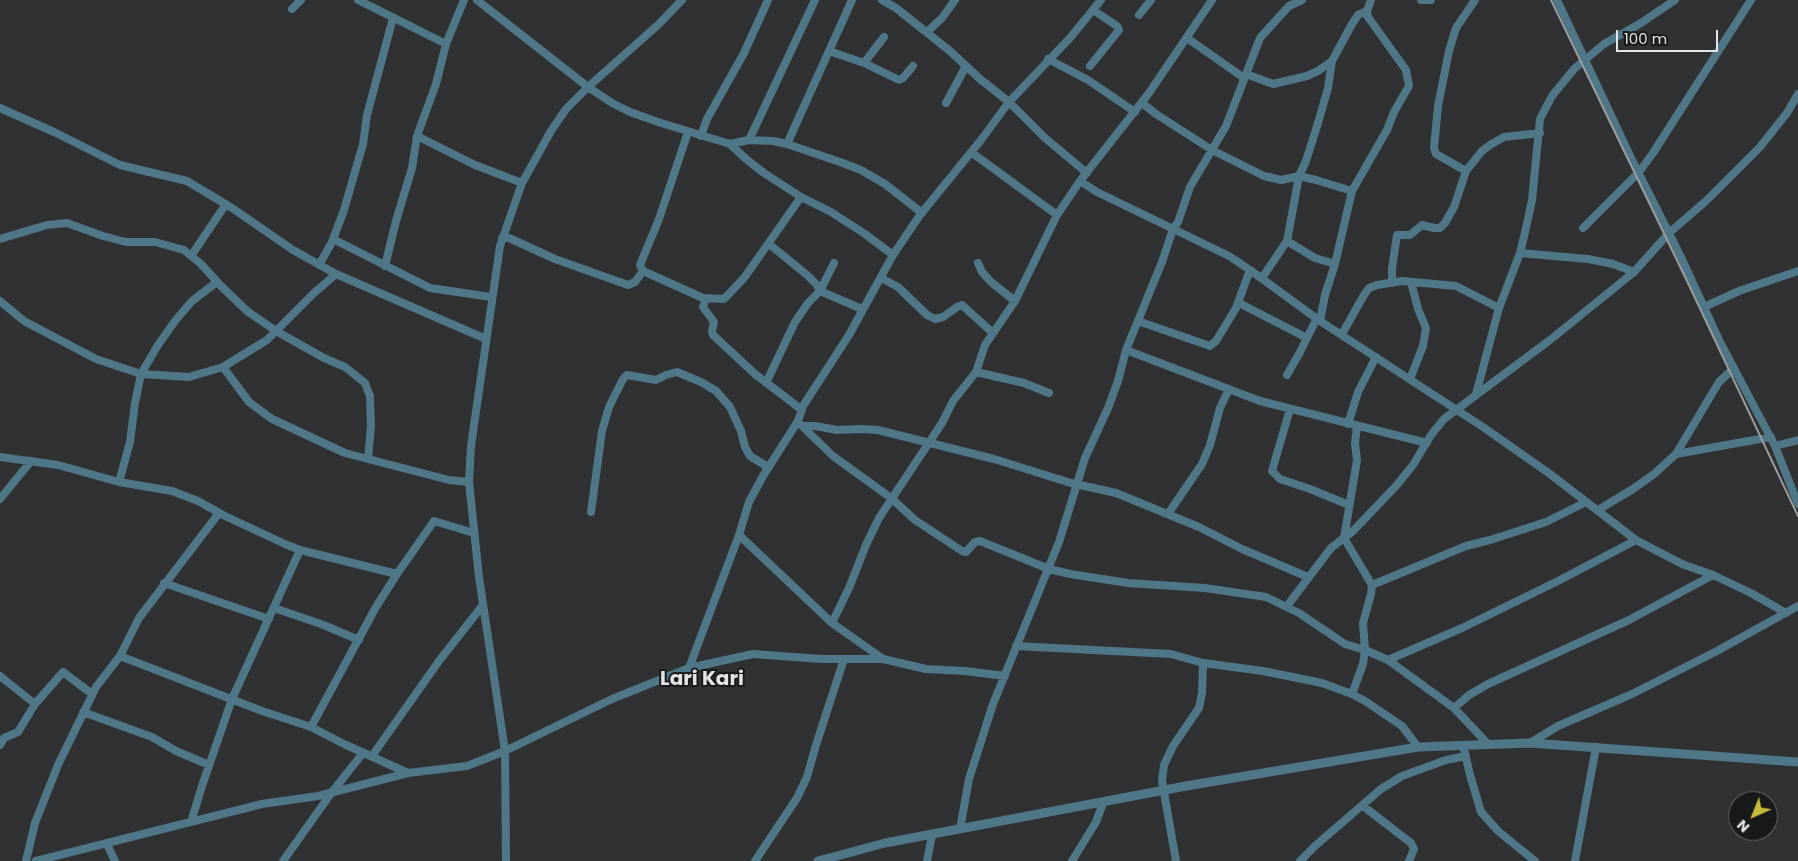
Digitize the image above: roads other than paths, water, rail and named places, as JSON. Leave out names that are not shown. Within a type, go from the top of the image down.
[{"type":"street","points":[[292,9],[301,0]]},
{"type":"street","points":[[358,0],[446,44]]},
{"type":"street","points":[[385,266],[412,168],[417,136],[436,84],[446,44],[464,0]]},
{"type":"street","points":[[477,0],[588,87],[630,112],[730,144],[764,173],[801,197],[831,212],[893,255]]},
{"type":"street","points":[[506,861],[504,751],[483,605],[469,482],[471,446],[491,297],[500,246],[522,183],[551,131],[566,109],[588,87],[660,24],[682,0]]},
{"type":"street","points":[[701,136],[707,119],[744,53],[768,0]]},
{"type":"street","points":[[748,140],[816,0]]},
{"type":"street","points":[[786,144],[852,0]]},
{"type":"street","points":[[882,0],[896,8],[927,32],[1009,102],[1045,138],[1087,173]]},
{"type":"street","points":[[927,32],[942,18],[954,0]]},
{"type":"street","points":[[689,668],[739,535],[749,502],[768,467],[800,424],[802,410],[849,335],[893,255],[922,213],[1009,102],[1101,0]]},
{"type":"street","points":[[1138,14],[1151,0]]},
{"type":"street","points":[[832,623],[849,588],[875,524],[942,422],[953,401],[976,372],[985,345],[1015,301],[1057,215],[1080,181],[1142,103],[1212,0]]},
{"type":"street","points":[[960,830],[969,779],[993,704],[1049,569],[1085,458],[1118,381],[1126,350],[1173,229],[1178,222],[1190,187],[1226,126],[1260,38],[1289,6],[1302,0]]},
{"type":"street","points":[[1287,375],[1318,319],[1335,264],[1352,191],[1408,86],[1406,70],[1368,17],[1371,0]]},
{"type":"street","points":[[1421,0],[1431,0]]},
{"type":"street","points":[[1466,171],[1436,154],[1434,148],[1438,106],[1449,51],[1456,28],[1474,0]]},
{"type":"street","points":[[1558,0],[1631,158],[1734,368],[1775,446],[1798,504]]},
{"type":"street","points":[[1476,394],[1498,308],[1520,253],[1532,200],[1540,119],[1552,96],[1574,69],[1604,44],[1641,23],[1675,0]]},
{"type":"street","points":[[1583,228],[1639,172],[1653,153],[1751,0]]},
{"type":"street","points":[[1090,66],[1119,30],[1117,26],[1093,10]]},
{"type":"street","points":[[1262,278],[1287,241],[1299,176],[1306,161],[1318,123],[1328,88],[1332,61],[1358,15],[1368,11]]},
{"type":"street","points":[[319,265],[333,239],[344,210],[363,144],[367,116],[393,18]]},
{"type":"street","points":[[864,63],[884,37]]},
{"type":"street","points":[[1187,38],[1245,76],[1273,84],[1307,76],[1332,61]]},
{"type":"street","points":[[829,51],[864,63],[899,80],[904,78],[913,66]]},
{"type":"street","points":[[1048,59],[1088,80],[1134,112]]},
{"type":"street","points":[[946,103],[966,66]]},
{"type":"street","points":[[1287,606],[1332,548],[1396,486],[1427,444],[1431,434],[1444,419],[1550,340],[1634,272],[1669,233],[1706,201],[1760,147],[1787,113],[1798,94]]},
{"type":"street","points":[[1142,103],[1212,150],[1264,176],[1281,180],[1299,176],[1352,191]]},
{"type":"street","points":[[0,108],[54,132],[120,166],[187,181],[226,204],[293,250],[336,274],[486,339]]},
{"type":"street","points":[[688,132],[659,218],[640,265],[643,271],[706,298],[724,299],[744,278],[801,197]]},
{"type":"street","points":[[1392,283],[1397,235],[1410,235],[1422,225],[1440,228],[1445,223],[1454,207],[1466,171],[1482,150],[1504,137],[1540,133]]},
{"type":"street","points":[[417,136],[475,164],[522,183]]},
{"type":"street","points":[[730,144],[748,140],[773,141],[861,170],[904,198],[922,213]]},
{"type":"street","points":[[971,152],[1057,215]]},
{"type":"street","points":[[1080,181],[1097,192],[1229,256],[1318,319],[1457,409],[1550,474],[1636,540],[1682,564],[1751,593],[1786,613]]},
{"type":"street","points":[[191,256],[226,204]]},
{"type":"street","points":[[0,239],[46,225],[67,223],[126,242],[155,242],[184,250],[248,311],[276,331],[324,358],[345,367],[366,383],[370,396],[371,426],[368,459]]},
{"type":"street","points":[[502,238],[509,238],[555,259],[628,286],[635,282],[643,271]]},
{"type":"street","points":[[333,239],[430,288],[491,297]]},
{"type":"street","points":[[1287,241],[1315,258],[1335,264]]},
{"type":"street","points":[[768,244],[808,275],[820,291],[862,309]]},
{"type":"street","points":[[1520,253],[1588,259],[1613,264],[1634,272]]},
{"type":"street","points":[[766,383],[795,322],[808,303],[820,291],[834,263]]},
{"type":"street","points":[[978,263],[982,272],[991,282],[1015,301]]},
{"type":"street","points":[[1138,321],[1210,346],[1216,341],[1239,302],[1250,270]]},
{"type":"street","points":[[1704,307],[1739,291],[1798,271]]},
{"type":"street","points":[[0,301],[24,321],[96,359],[141,374],[189,377],[223,367],[267,340],[336,274]]},
{"type":"street","points":[[881,278],[898,287],[927,315],[934,319],[943,317],[957,307],[962,306],[993,333]]},
{"type":"street","points":[[1342,334],[1369,288],[1377,285],[1402,281],[1456,286],[1498,308]]},
{"type":"street","points":[[119,482],[130,442],[141,374],[175,321],[192,301],[217,282]]},
{"type":"street","points":[[1410,379],[1423,346],[1426,328],[1418,309],[1411,282]]},
{"type":"street","points":[[706,298],[703,307],[714,322],[713,335],[766,383],[802,410]]},
{"type":"street","points":[[1239,302],[1307,338]]},
{"type":"street","points":[[1126,350],[1260,401],[1427,444]]},
{"type":"street","points":[[1348,424],[1358,392],[1376,357]]},
{"type":"street","points":[[223,367],[248,402],[272,419],[345,453],[449,480],[469,482]]},
{"type":"street","points":[[1598,510],[1634,489],[1676,454],[1719,382],[1734,368]]},
{"type":"street","points":[[591,512],[602,431],[609,407],[623,378],[627,375],[656,380],[677,372],[701,382],[716,391],[730,407],[750,456],[768,467]]},
{"type":"street","points":[[976,372],[1024,383],[1049,393]]},
{"type":"street","points":[[1168,514],[1202,464],[1210,445],[1220,408],[1229,389]]},
{"type":"street","points":[[1290,409],[1272,471],[1280,479],[1349,505]]},
{"type":"street","points":[[800,424],[837,430],[878,430],[994,459],[1046,476],[1116,493],[1200,527],[1242,549],[1308,577]]},
{"type":"street","points":[[800,424],[833,456],[891,498],[915,520],[962,551],[966,552],[975,542],[980,541],[1049,569],[1070,574],[1128,583],[1205,588],[1266,597],[1287,606],[1345,644],[1388,660],[1454,708],[1488,744]]},
{"type":"street","points":[[1352,694],[1363,664],[1365,650],[1363,622],[1372,585],[1344,538],[1357,460],[1355,443],[1357,426]]},
{"type":"street","points":[[1676,454],[1770,437]]},
{"type":"street","points":[[1775,446],[1798,440]]},
{"type":"street","points":[[0,457],[58,464],[119,482],[172,491],[300,550],[397,574]]},
{"type":"street","points":[[0,499],[31,461]]},
{"type":"street","points":[[1372,585],[1466,546],[1546,522],[1586,502]]},
{"type":"street","points":[[26,861],[35,823],[58,765],[92,694],[120,656],[139,618],[164,583],[220,514]]},
{"type":"street","points":[[311,727],[358,640],[397,574],[434,521],[474,533]]},
{"type":"street","points":[[739,535],[832,623],[883,659]]},
{"type":"street","points":[[1388,660],[1515,602],[1636,540]]},
{"type":"street","points":[[191,822],[232,700],[300,550]]},
{"type":"street","points":[[1454,708],[1470,694],[1488,684],[1629,620],[1712,575]]},
{"type":"street","points":[[164,583],[269,618]]},
{"type":"street","points":[[372,756],[439,661],[483,605]]},
{"type":"street","points":[[1530,743],[1558,726],[1632,694],[1708,656],[1798,606]]},
{"type":"street","points":[[274,608],[322,624],[358,640]]},
{"type":"street","points":[[1016,646],[1171,654],[1203,663],[1322,683],[1352,694],[1402,726],[1418,747]]},
{"type":"street","points":[[36,861],[262,804],[332,792],[408,772],[467,766],[504,751],[612,699],[689,668],[753,654],[883,659],[926,669],[1006,676]]},
{"type":"street","points":[[120,656],[232,700],[311,727],[363,753],[408,772]]},
{"type":"street","points":[[755,861],[797,798],[808,777],[816,745],[844,659]]},
{"type":"street","points":[[1176,861],[1163,791],[1164,765],[1173,746],[1199,708],[1202,693],[1203,663]]},
{"type":"street","points":[[0,745],[4,738],[18,732],[35,704],[63,672],[92,694]]},
{"type":"street","points":[[0,676],[35,704]]},
{"type":"street","points":[[84,712],[152,737],[176,751],[209,765]]},
{"type":"street","points":[[818,861],[885,843],[1163,791],[1418,747],[1530,743],[1798,762]]},
{"type":"street","points":[[1464,745],[1481,812],[1498,831],[1534,861]]},
{"type":"street","points":[[1575,861],[1596,747]]},
{"type":"street","points":[[283,861],[332,792],[363,753]]},
{"type":"street","points":[[1302,861],[1315,846],[1381,789],[1402,776],[1446,760],[1466,756]]},
{"type":"street","points":[[1072,861],[1096,822],[1104,802]]},
{"type":"street","points":[[1363,806],[1411,843],[1414,849],[1409,861]]},
{"type":"street","points":[[927,861],[932,835]]},
{"type":"street","points":[[107,844],[115,861]]},
{"type":"railway","points":[[1551,0],[1798,516]]},
{"type":"district","name":"Lari Kari","points":[[702,680]]}]
